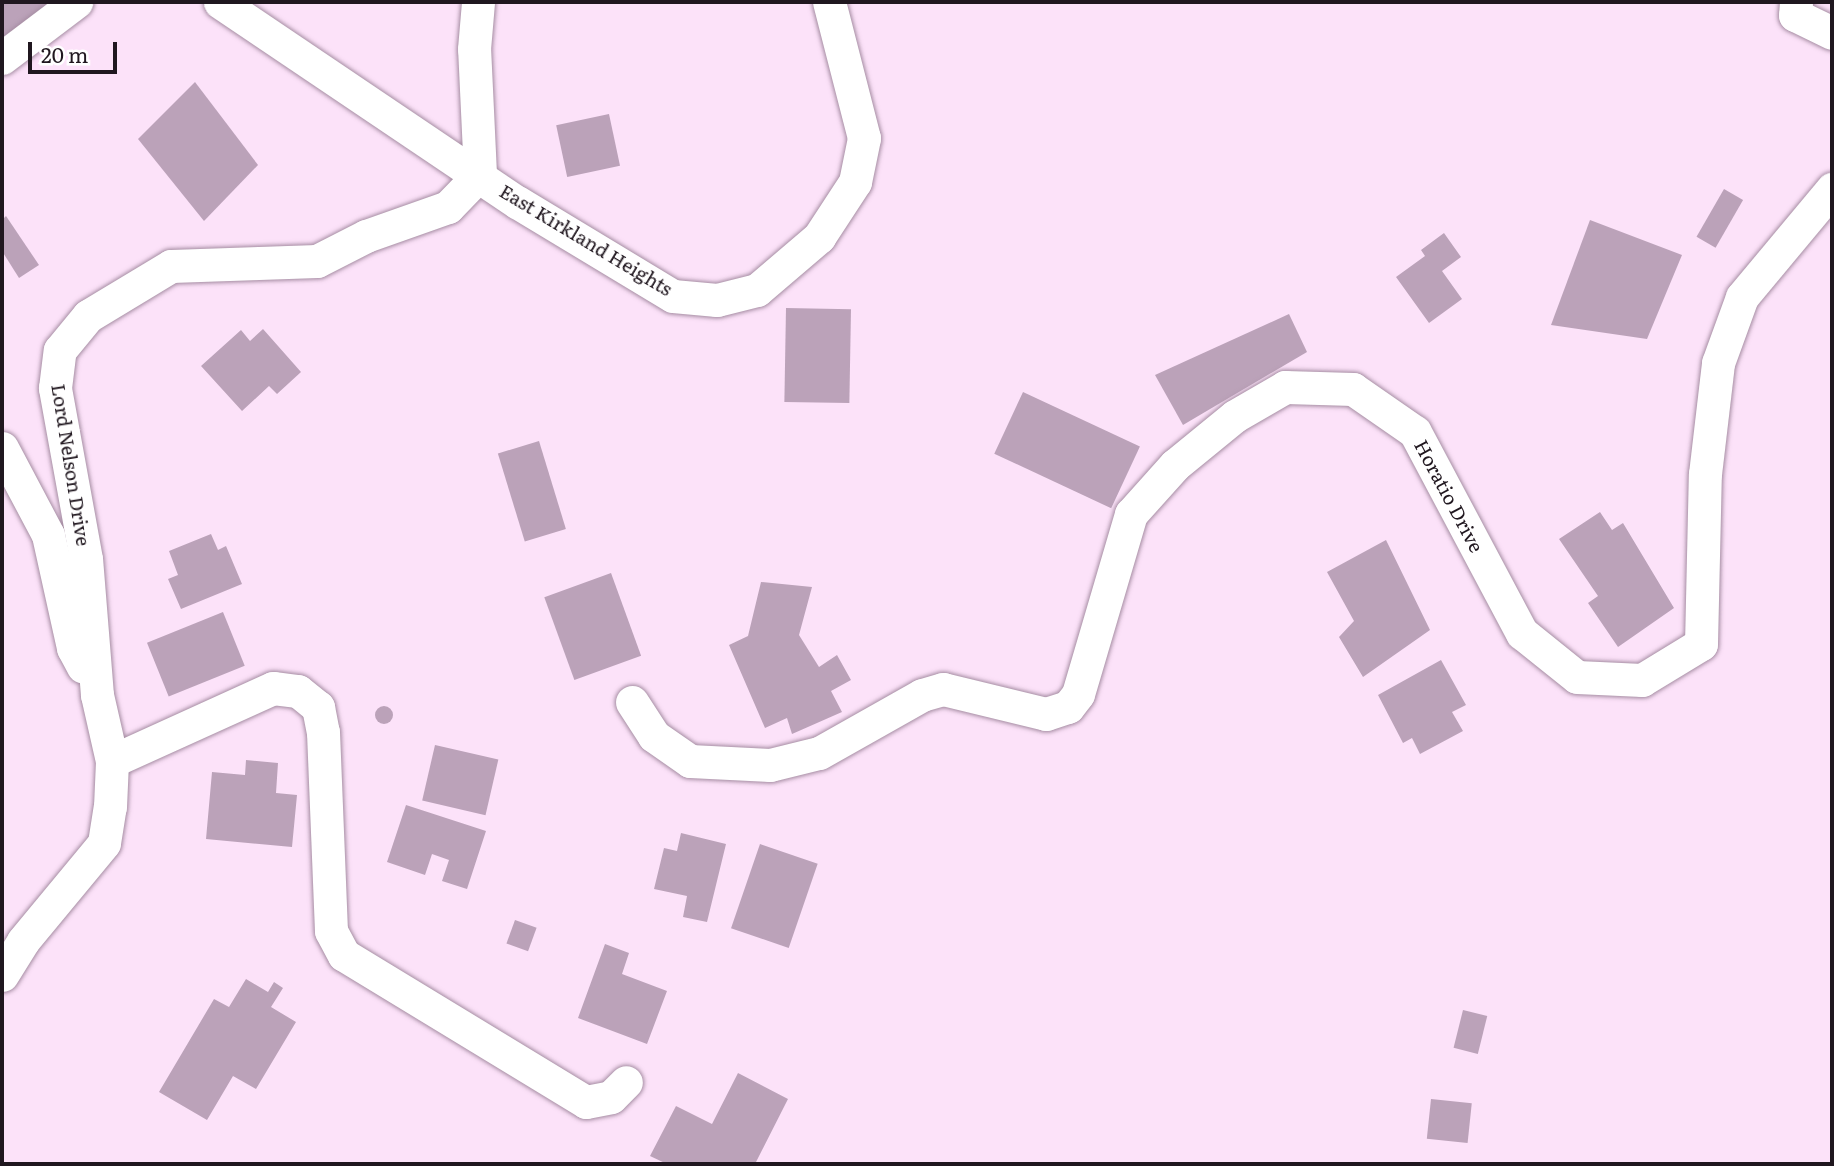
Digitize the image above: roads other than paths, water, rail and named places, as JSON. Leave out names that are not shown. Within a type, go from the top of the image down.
[{"type":"street","points":[[2,58],[76,2]]},
{"type":"street","name":"East Kirkland Heights","points":[[220,2],[480,174],[517,202],[673,296],[717,300],[757,290],[819,237],[855,182],[864,138],[829,2]]},
{"type":"street","points":[[478,2],[474,49],[480,174]]},
{"type":"street","points":[[1796,2],[1795,15],[1832,33]]},
{"type":"street","name":"Lord Nelson Drive","points":[[2,975],[23,941],[104,842],[112,761],[97,695],[86,559],[55,388],[60,350],[88,316],[171,266],[317,261],[366,236],[448,207],[480,174]]},
{"type":"street","name":"Horatio Drive","points":[[632,702],[654,736],[690,761],[771,765],[819,753],[922,695],[943,689],[1046,714],[1068,707],[1078,694],[1131,514],[1175,465],[1234,416],[1285,387],[1353,390],[1415,432],[1522,633],[1577,677],[1642,680],[1701,644],[1706,474],[1718,363],[1742,297],[1832,189]]},
{"type":"street","points":[[2,448],[48,535],[74,648],[97,695]]},
{"type":"street","points":[[112,761],[273,688],[298,691],[318,707],[323,733],[331,931],[344,955],[586,1102],[611,1097],[626,1083]]}]
